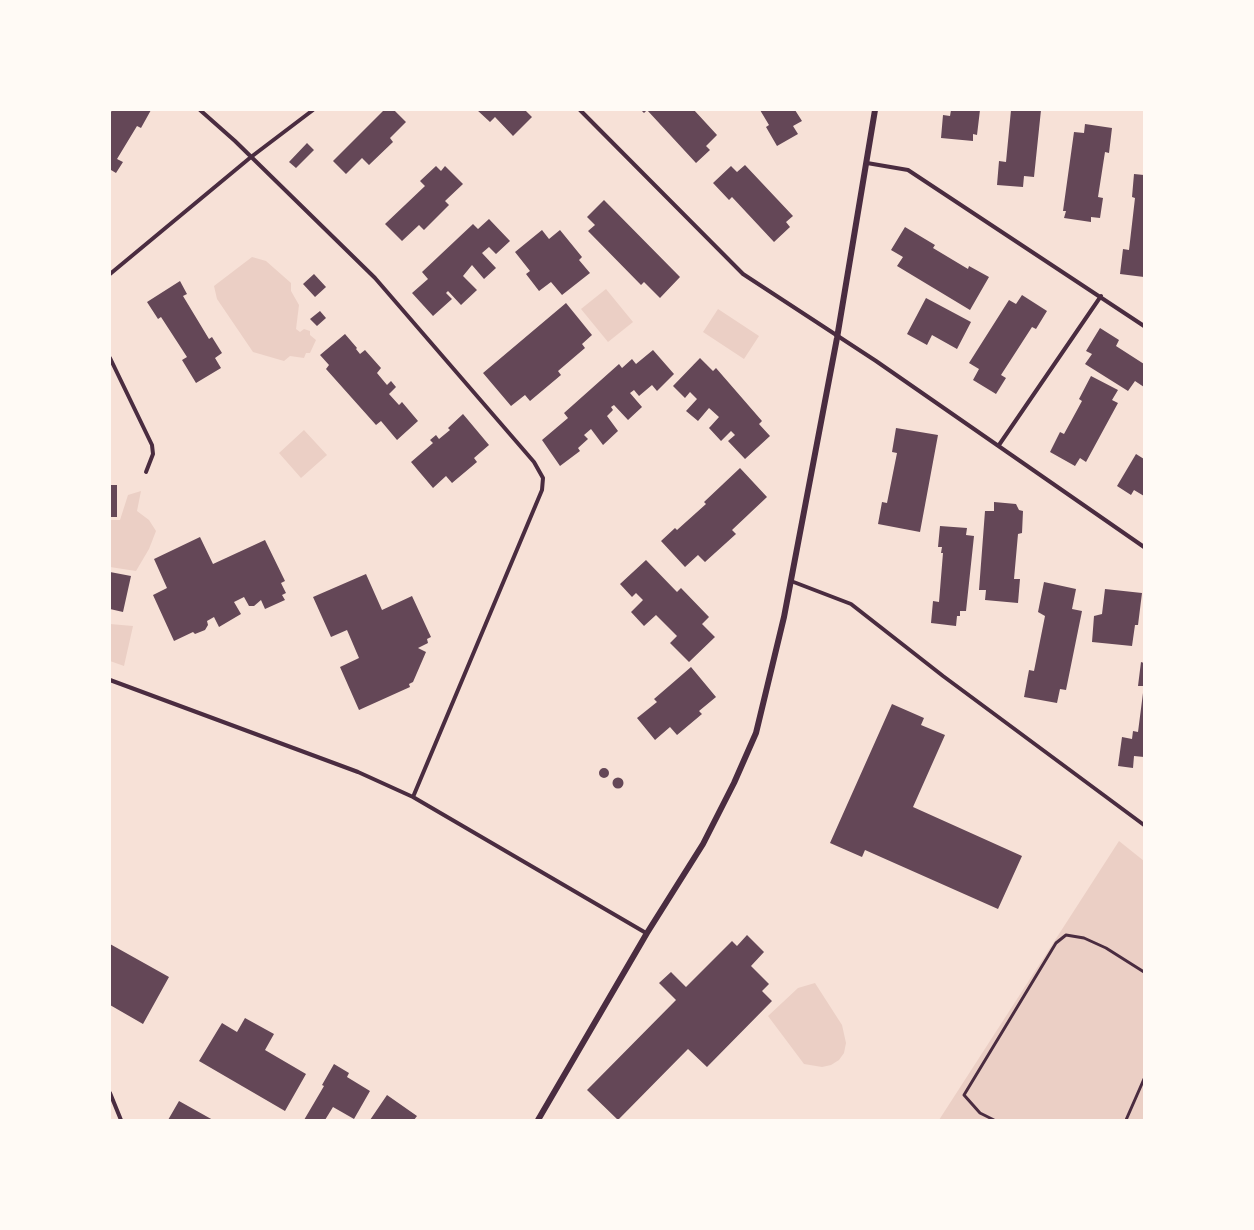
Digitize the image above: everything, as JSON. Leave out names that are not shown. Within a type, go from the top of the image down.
[{"type":"street","points":[[538,1120],[647,933],[703,844],[756,733],[791,581],[837,338],[875,110]]},
{"type":"lane","points":[[200,110],[235,141],[375,278],[534,462],[543,478],[539,498],[413,797]]},
{"type":"lane","points":[[110,274],[251,157],[313,110]]},
{"type":"lane","points":[[580,110],[585,112],[743,274],[837,338],[876,361],[1144,547]]},
{"type":"lane","points":[[867,163],[908,170],[1144,326]]},
{"type":"lane","points":[[999,445],[1101,296]]},
{"type":"lane","points":[[110,358],[152,444],[153,454],[146,472]]},
{"type":"lane","points":[[791,581],[851,604],[943,676],[1144,825]]},
{"type":"lane","points":[[110,680],[358,772],[413,797],[647,933]]},
{"type":"lane","points":[[110,1093],[121,1120]]},
{"type":"path","points":[[994,1120],[980,1113],[964,1095],[1056,943],[1066,935],[1084,938],[1106,948],[1144,972]]},
{"type":"path","points":[[1126,1120],[1144,1079]]},
{"type":"shaded area","points":[[252,257],[266,261],[291,283],[291,291],[299,305],[296,329],[300,332],[304,329],[310,331],[310,335],[316,340],[310,353],[306,353],[304,358],[290,356],[284,361],[253,352],[217,299],[214,286]]},
{"type":"shaded area","points":[[606,289],[633,322],[608,342],[581,309]]},
{"type":"shaded area","points":[[718,309],[759,336],[744,359],[703,332]]},
{"type":"shaded area","points":[[304,430],[327,455],[301,478],[279,453]]},
{"type":"shaded area","points":[[141,491],[137,511],[149,520],[156,531],[149,549],[136,571],[110,567],[110,520],[120,520],[128,495]]},
{"type":"shaded area","points":[[110,624],[133,626],[124,666],[110,661]]},
{"type":"shaded area","points":[[1119,841],[1144,861],[1144,1120],[939,1120]]},
{"type":"shaded area","points":[[815,983],[842,1025],[846,1043],[844,1053],[839,1060],[822,1067],[804,1064],[768,1016],[798,988]]},
{"type":"building","points":[[112,110],[151,110],[141,128],[137,126],[117,159],[123,162],[116,173],[111,170],[110,173],[110,114]]},
{"type":"building","points":[[384,110],[394,110],[406,122],[390,138],[393,142],[369,165],[362,158],[346,174],[333,161]]},
{"type":"building","points":[[477,110],[525,110],[532,117],[513,136],[495,117],[490,122]]},
{"type":"building","points":[[647,110],[694,110],[717,135],[706,146],[710,150],[696,163]]},
{"type":"building","points":[[760,110],[795,110],[802,121],[793,126],[798,134],[777,146],[766,127],[769,125]]},
{"type":"building","points":[[951,110],[980,110],[977,135],[973,134],[973,141],[941,138],[943,115],[950,116]]},
{"type":"building","points":[[1011,110],[1041,110],[1034,177],[1024,176],[1023,187],[997,185],[999,161],[1006,162]]},
{"type":"building","points":[[1085,124],[1112,128],[1109,153],[1105,152],[1098,197],[1103,198],[1100,218],[1091,217],[1091,222],[1064,218],[1066,211],[1063,211],[1074,132],[1084,133]]},
{"type":"building","points":[[307,143],[314,150],[296,168],[289,162]]},
{"type":"building","points":[[745,165],[793,216],[786,222],[790,227],[774,242],[732,197],[729,200],[713,183],[731,166],[737,172]]},
{"type":"building","points":[[436,166],[441,171],[445,166],[463,184],[445,201],[449,205],[424,230],[419,225],[402,241],[385,224],[425,186],[420,181]]},
{"type":"building","points":[[1134,174],[1144,175],[1144,277],[1120,274],[1123,249],[1129,250],[1135,198],[1132,197]]},
{"type":"building","points":[[604,200],[680,277],[660,298],[644,282],[641,285],[588,231],[595,225],[587,217]]},
{"type":"building","points":[[489,219],[510,241],[496,254],[489,247],[482,253],[496,268],[484,279],[472,265],[463,276],[477,290],[461,305],[448,291],[446,293],[452,299],[433,316],[412,293],[428,279],[422,272],[473,224],[478,229]]},
{"type":"building","points":[[905,227],[935,245],[933,248],[968,269],[969,266],[989,277],[970,310],[897,266],[903,257],[891,250]]},
{"type":"building","points":[[542,230],[549,239],[560,230],[582,257],[579,260],[590,273],[562,295],[551,282],[539,291],[526,274],[530,271],[515,252]]},
{"type":"building","points":[[314,274],[326,287],[315,297],[303,284]]},
{"type":"building","points":[[180,281],[187,294],[183,296],[209,339],[212,337],[222,353],[215,358],[221,368],[196,383],[182,360],[187,357],[161,317],[158,319],[147,302]]},
{"type":"building","points":[[1022,295],[1047,311],[1036,329],[1032,327],[1001,375],[1006,378],[996,394],[973,380],[979,369],[969,363],[1009,300],[1016,304]]},
{"type":"building","points":[[926,298],[971,322],[957,349],[932,335],[927,345],[907,334]]},
{"type":"building","points":[[566,303],[592,335],[582,344],[585,348],[558,371],[561,375],[530,401],[525,395],[511,406],[483,373]]},
{"type":"building","points":[[320,311],[326,318],[317,326],[310,319]]},
{"type":"building","points":[[1100,328],[1119,340],[1116,346],[1144,364],[1144,387],[1135,381],[1128,391],[1085,364],[1092,354],[1086,351]]},
{"type":"building","points":[[345,334],[360,354],[365,350],[381,368],[377,373],[387,385],[391,381],[396,387],[389,394],[399,405],[402,402],[418,421],[397,440],[381,421],[376,425],[326,369],[329,365],[320,355]]},
{"type":"building","points":[[653,350],[674,374],[657,391],[652,385],[639,396],[634,390],[630,393],[642,407],[628,420],[614,405],[611,407],[613,410],[607,416],[618,431],[603,445],[591,429],[584,435],[588,439],[578,448],[580,451],[560,466],[542,440],[568,418],[564,413],[619,364],[622,368],[632,359],[636,364]]},
{"type":"building","points":[[700,358],[713,371],[716,368],[762,421],[759,424],[770,436],[745,459],[728,441],[735,435],[731,431],[721,441],[709,428],[719,417],[709,408],[698,421],[686,411],[697,399],[690,392],[685,398],[673,386]]},
{"type":"building","points":[[1091,376],[1118,390],[1112,400],[1118,403],[1086,462],[1080,458],[1075,466],[1050,452],[1060,432],[1064,434],[1082,401],[1079,399]]},
{"type":"building","points":[[463,414],[489,445],[474,458],[477,462],[452,483],[446,476],[433,488],[411,462],[433,443],[430,440],[436,435],[439,439]]},
{"type":"building","points":[[896,428],[938,435],[920,532],[878,524],[882,502],[887,503],[897,453],[892,452]]},
{"type":"building","points":[[1136,454],[1144,459],[1144,496],[1134,490],[1131,495],[1117,486]]},
{"type":"building","points":[[740,468],[767,497],[732,530],[736,534],[705,562],[698,555],[685,567],[661,541],[706,504],[704,502]]},
{"type":"building","points":[[110,485],[117,485],[117,517],[110,517]]},
{"type":"building","points":[[994,502],[1016,504],[1019,510],[1023,511],[1022,533],[1018,534],[1014,579],[1020,579],[1018,603],[985,600],[986,590],[979,590],[985,511],[994,511]]},
{"type":"building","points":[[940,526],[967,528],[966,535],[974,536],[966,611],[960,611],[956,626],[931,623],[933,601],[939,602],[943,553],[941,553],[942,547],[938,547]]},
{"type":"building","points":[[200,537],[213,564],[265,540],[285,581],[281,583],[286,593],[282,595],[285,600],[265,609],[261,600],[254,606],[249,606],[244,597],[234,602],[241,614],[219,627],[214,617],[207,621],[208,625],[205,630],[195,634],[193,632],[174,641],[153,595],[167,588],[154,559]]},
{"type":"building","points":[[646,560],[677,592],[681,588],[709,617],[702,624],[715,637],[689,662],[670,643],[677,636],[656,615],[644,626],[631,612],[643,600],[636,593],[632,597],[620,584]]},
{"type":"building","points":[[110,572],[131,576],[123,612],[110,609]]},
{"type":"building","points":[[366,574],[382,610],[412,596],[431,637],[427,639],[428,643],[418,648],[426,652],[413,682],[409,684],[410,687],[359,710],[340,667],[359,658],[347,630],[331,637],[313,597]]},
{"type":"building","points":[[1044,582],[1076,589],[1072,609],[1082,611],[1066,690],[1060,689],[1057,703],[1024,697],[1029,670],[1034,671],[1045,616],[1038,612]]},
{"type":"building","points":[[1105,589],[1142,593],[1138,625],[1135,625],[1132,646],[1092,642],[1094,616],[1102,614]]},
{"type":"building","points":[[1141,662],[1144,663],[1144,686],[1138,686]]},
{"type":"building","points":[[691,667],[716,697],[699,711],[702,714],[677,735],[670,727],[655,740],[637,718],[657,702],[654,699]]},
{"type":"building","points":[[1143,693],[1144,757],[1134,756],[1133,768],[1118,766],[1122,737],[1132,739],[1133,731],[1138,732]]},
{"type":"building","points":[[892,704],[924,718],[921,725],[945,735],[913,807],[1022,856],[998,909],[865,850],[862,857],[830,843]]},
{"type":"building","points":[[604,768],[608,769],[608,777],[604,778],[600,777],[599,773],[600,769]]},
{"type":"building","points":[[618,778],[622,779],[622,787],[618,788],[614,787],[613,783],[614,779]]},
{"type":"building","points":[[747,935],[764,952],[751,966],[769,984],[762,991],[772,1001],[707,1067],[688,1049],[618,1120],[587,1090],[676,1000],[659,983],[671,972],[686,987],[732,941],[737,946]]},
{"type":"building","points":[[110,944],[169,977],[143,1024],[110,1005]]},
{"type":"building","points":[[245,1018],[274,1034],[265,1050],[306,1074],[285,1111],[199,1061],[222,1023],[237,1032]]},
{"type":"building","points":[[334,1064],[349,1073],[347,1077],[370,1091],[354,1119],[333,1107],[325,1120],[304,1120],[324,1086],[322,1085]]},
{"type":"building","points":[[387,1095],[417,1116],[414,1120],[370,1120]]},
{"type":"building","points":[[179,1101],[213,1120],[168,1120]]}]
